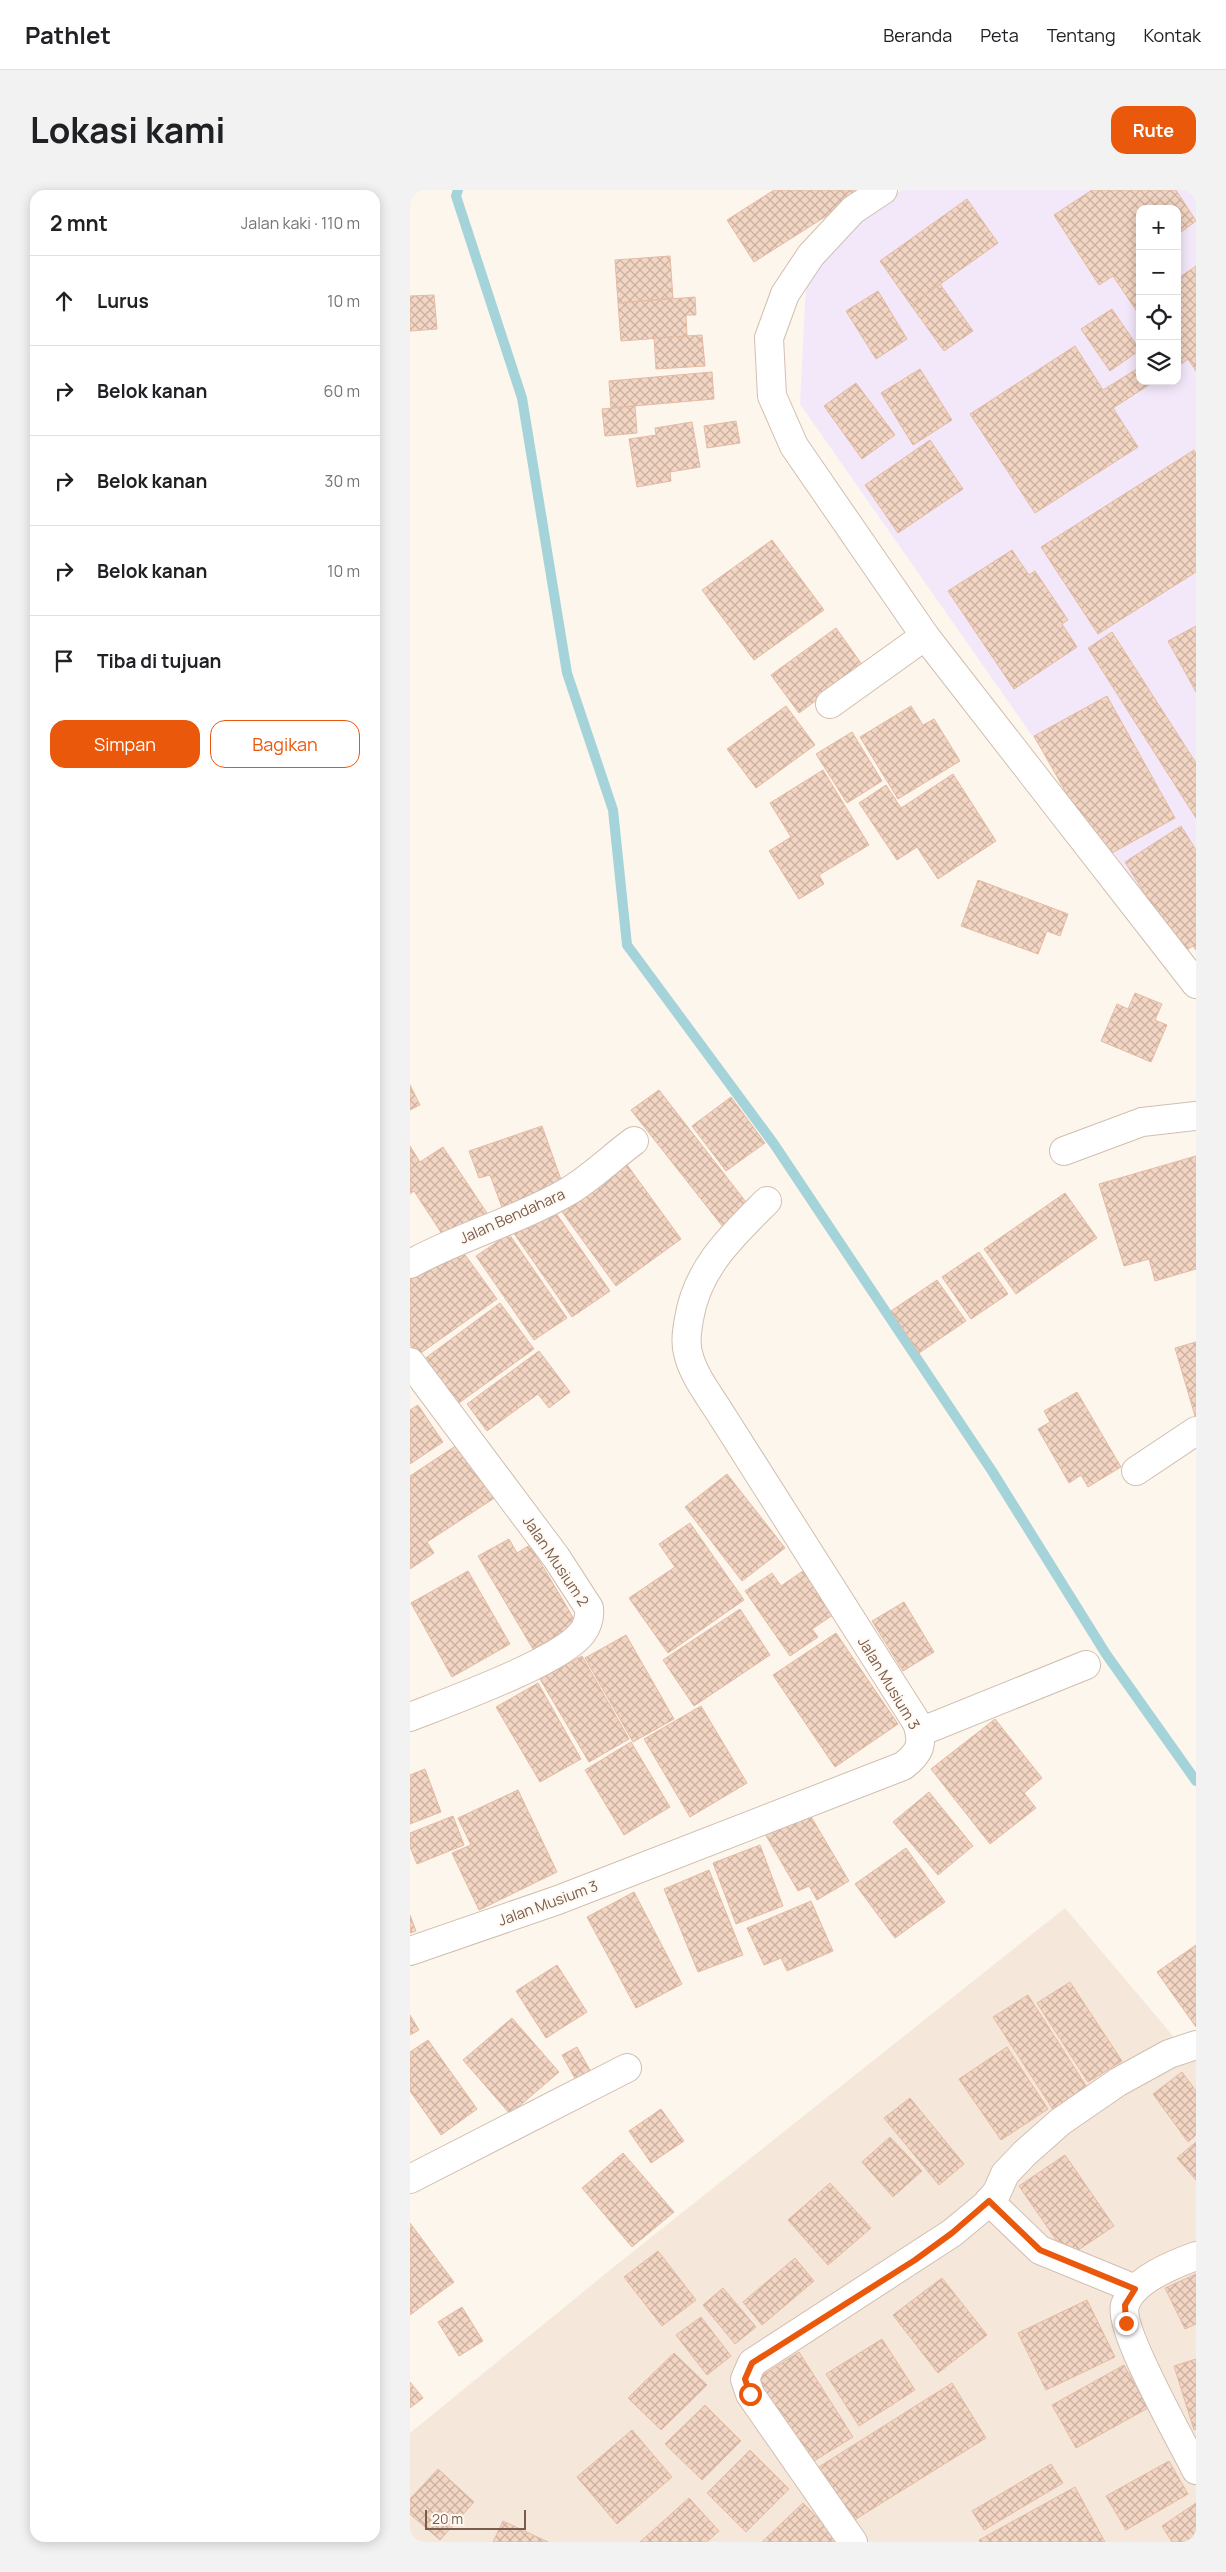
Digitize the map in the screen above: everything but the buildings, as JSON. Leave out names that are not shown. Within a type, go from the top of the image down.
[{"type":"street","points":[[883,190],[852,210],[811,255],[785,294],[769,338],[772,396],[794,446],[925,636],[1196,984]]},
{"type":"street","points":[[830,704],[925,636]]},
{"type":"street","points":[[1064,1151],[1142,1122],[1196,1116]]},
{"type":"street","name":"Jalan Bendahara","points":[[410,1264],[462,1238],[517,1217],[568,1192],[634,1141]]},
{"type":"street","name":"Jalan Musium 3","points":[[410,1951],[558,1900],[903,1766],[915,1756],[919,1747],[920,1732],[917,1723],[724,1420],[698,1376],[688,1354],[686,1338],[694,1293],[724,1245],[767,1201]]},
{"type":"street","name":"Jalan Musium 2","points":[[410,1362],[556,1557],[589,1608],[590,1617],[582,1632],[569,1645],[536,1664],[410,1717]]},
{"type":"street","points":[[1136,1471],[1196,1430]]},
{"type":"street","points":[[920,1732],[1086,1666]]},
{"type":"street","points":[[854,2542],[750,2394],[745,2379],[752,2363],[915,2260],[952,2233],[989,2201],[1012,2167],[1060,2122],[1118,2082],[1169,2054],[1196,2045]]},
{"type":"street","points":[[410,2179],[627,2068]]},
{"type":"street","points":[[989,2201],[1040,2250],[1135,2289]]},
{"type":"street","points":[[1196,2256],[1165,2268],[1135,2289],[1125,2305],[1126,2323],[1135,2348],[1196,2470]]},
{"type":"shaded area","points":[[902,190],[1196,190],[1196,950],[1138,887],[800,404],[808,246]]},
{"type":"shaded area","points":[[1065,1908],[1184,2049],[1196,2047],[1196,2542],[410,2542],[410,2433],[615,2266]]},
{"type":"waterway","points":[[458,190],[456,196],[522,398],[567,673],[613,810],[627,945],[774,1144],[992,1471],[1106,1654],[1196,1781]]},
{"type":"route","points":[[750,2394],[745,2379],[752,2363],[915,2260],[952,2233],[989,2201],[1040,2250],[1135,2289],[1125,2305],[1126,2323]]}]
